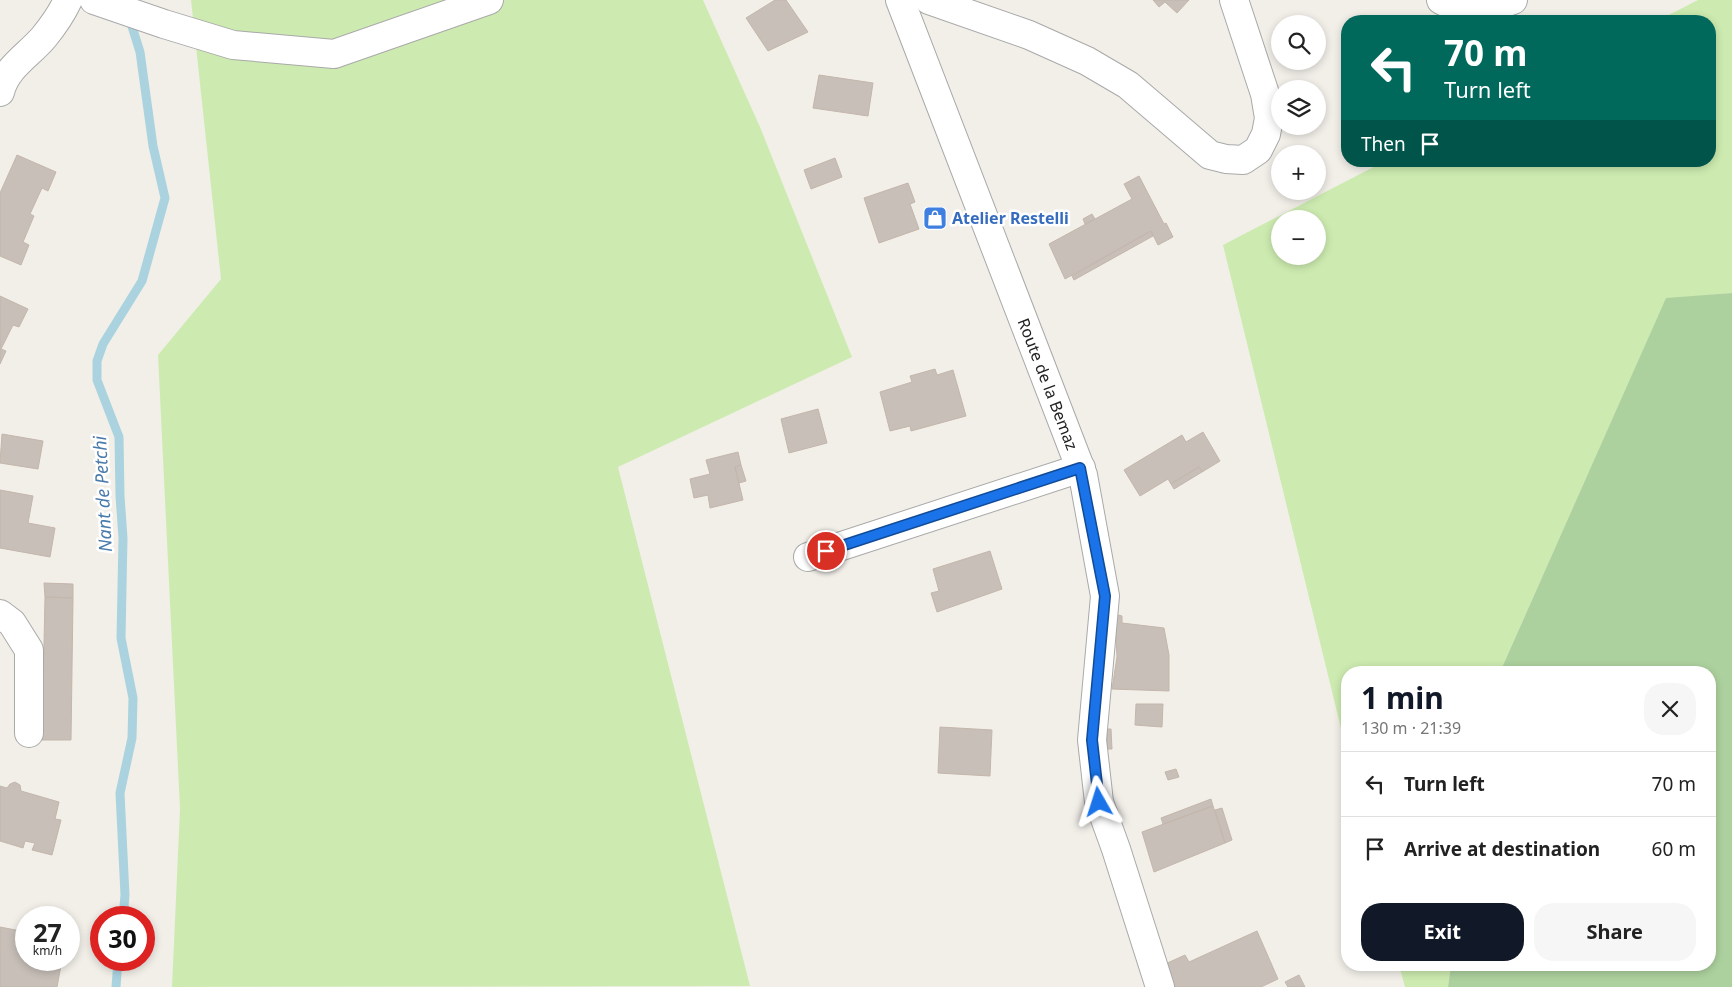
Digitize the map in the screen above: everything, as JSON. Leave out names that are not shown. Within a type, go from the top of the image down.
[{"type":"street","points":[[0,92],[2,84],[14,65],[44,37],[64,9],[68,0]]},
{"type":"street","points":[[103,3],[233,45],[334,54],[488,0]]},
{"type":"street","name":"Route de la Bemaz","points":[[900,0],[1080,468],[1105,596],[1092,740],[1099,802],[1160,987]]},
{"type":"street","points":[[930,0],[1029,35],[1087,61],[1128,85],[1210,155],[1226,159],[1243,160],[1258,150],[1266,134],[1269,118],[1265,94],[1234,0]]},
{"type":"street","points":[[1441,0],[1453,6],[1484,10],[1513,0]]},
{"type":"street","points":[[808,556],[1080,468]]},
{"type":"street","points":[[0,614],[12,623],[29,650],[29,733]]},
{"type":"green space","points":[[191,0],[703,0],[760,127],[852,357],[618,467],[750,986],[172,987],[180,809],[158,355],[221,279]]},
{"type":"green space","points":[[1698,0],[1732,0],[1732,293],[1666,299],[1503,666],[1341,666],[1341,728],[1223,245],[1271,220],[1271,265],[1326,265],[1326,210],[1290,210],[1310,200],[1326,200],[1326,192],[1373,167],[1716,167],[1716,15],[1669,15]]},
{"type":"green space","points":[[1732,293],[1732,987],[1448,987],[1450,971],[1716,971],[1716,666],[1503,666],[1666,298]]},
{"type":"green space","points":[[1401,971],[1450,971],[1448,987],[1405,987]]},
{"type":"building","points":[[775,0],[786,0],[808,32],[768,51],[746,18]]},
{"type":"building","points":[[1153,0],[1189,0],[1177,13],[1165,2],[1159,7]]},
{"type":"building","points":[[819,75],[873,83],[868,116],[813,108]]},
{"type":"building","points":[[17,155],[56,172],[48,191],[42,188],[30,214],[34,216],[23,242],[29,245],[21,265],[0,256],[0,193]]},
{"type":"building","points":[[835,158],[842,177],[811,189],[804,170]]},
{"type":"building","points":[[1139,176],[1164,224],[1166,223],[1173,237],[1158,245],[1151,231],[1065,279],[1049,244],[1132,199],[1124,184]]},
{"type":"building","points":[[908,183],[915,202],[910,204],[919,229],[879,243],[864,198]]},
{"type":"building","points":[[1092,214],[1095,219],[1085,224],[1083,219]]},
{"type":"building","points":[[1151,231],[1153,236],[1074,280],[1072,276]]},
{"type":"building","points":[[0,296],[28,309],[19,327],[13,325],[1,349],[6,351],[0,364]]},
{"type":"building","points":[[935,369],[937,375],[953,370],[966,416],[911,431],[910,426],[890,431],[880,392],[912,382],[910,376]]},
{"type":"building","points":[[818,409],[827,443],[789,453],[781,419]]},
{"type":"building","points":[[1203,432],[1220,461],[1202,472],[1199,467],[1171,484],[1168,479],[1140,496],[1124,470],[1182,435],[1186,442]]},
{"type":"building","points":[[2,434],[43,441],[38,469],[0,463]]},
{"type":"building","points":[[738,452],[741,465],[735,467],[743,500],[710,508],[708,495],[694,498],[690,479],[710,474],[706,460]]},
{"type":"building","points":[[741,465],[746,481],[739,483],[735,467]]},
{"type":"building","points":[[1199,467],[1202,472],[1174,489],[1171,484]]},
{"type":"building","points":[[0,490],[33,496],[28,523],[55,528],[50,557],[0,548]]},
{"type":"building","points":[[990,551],[1002,589],[937,612],[931,593],[939,591],[933,569]]},
{"type":"building","points":[[44,583],[73,584],[73,598],[45,597]]},
{"type":"building","points":[[45,597],[73,598],[71,740],[42,740]]},
{"type":"building","points":[[1115,614],[1122,616],[1122,623],[1164,628],[1169,655],[1169,691],[1112,689],[1117,657]]},
{"type":"building","points":[[1136,704],[1163,704],[1162,727],[1135,725]]},
{"type":"building","points":[[940,727],[992,730],[990,776],[938,773]]},
{"type":"building","points":[[1107,729],[1111,729],[1112,749],[1107,749]]},
{"type":"building","points":[[1176,769],[1179,777],[1168,780],[1165,772]]},
{"type":"building","points":[[15,782],[20,785],[21,791],[59,802],[55,819],[61,820],[52,855],[32,850],[35,843],[25,841],[23,848],[0,841],[0,786],[7,788]]},
{"type":"building","points":[[1211,799],[1213,806],[1163,824],[1161,818]]},
{"type":"building","points":[[1213,806],[1225,843],[1154,872],[1142,832]]},
{"type":"building","points":[[1222,808],[1232,840],[1225,843],[1215,810]]},
{"type":"building","points":[[0,927],[15,930],[15,971],[60,971],[57,987],[0,987]]},
{"type":"building","points":[[1257,931],[1278,979],[1261,987],[1171,987],[1163,965],[1185,955],[1189,962]]},
{"type":"building","points":[[1299,975],[1305,987],[1288,987],[1285,982]]},
{"type":"waterway","name":"Nant de Petchi","points":[[124,906],[120,793],[132,738],[133,698],[121,638],[123,538],[119,437],[97,380],[97,361],[103,344],[142,281],[165,198],[153,146],[140,52],[129,17]]},
{"type":"waterway","name":"Nant de Petchi","points":[[116,987],[117,971]]},
{"type":"place","name":"Atelier Restelli","points":[[935,218]]},
{"type":"route","points":[[826,551],[1080,468],[1083,474],[1105,596],[1092,740],[1099,802]]}]
